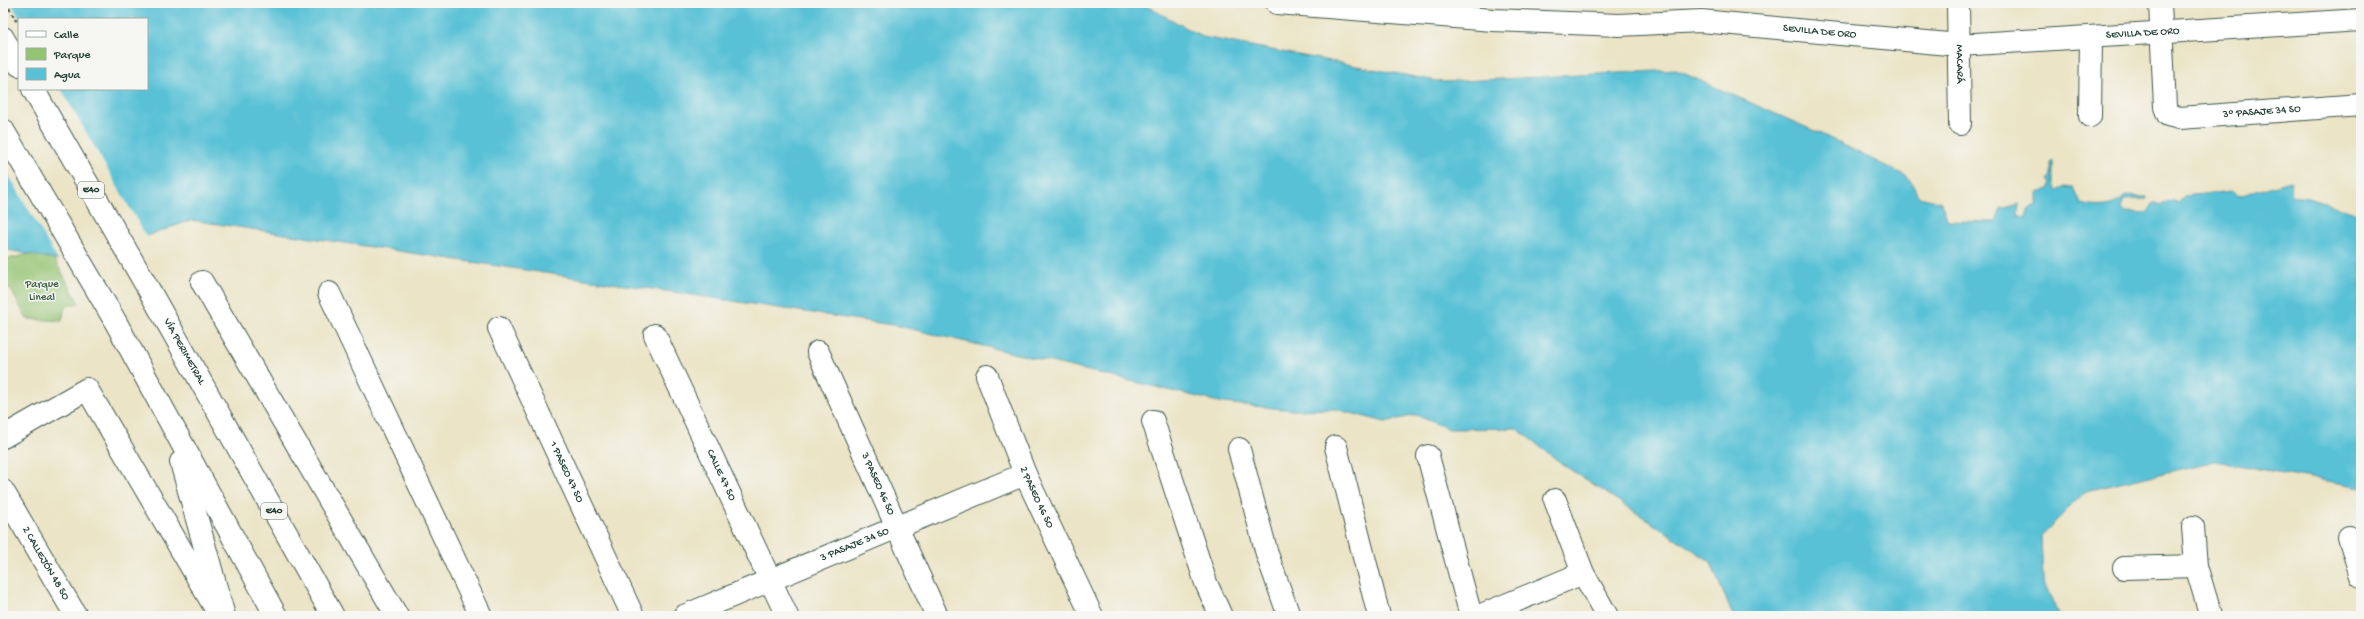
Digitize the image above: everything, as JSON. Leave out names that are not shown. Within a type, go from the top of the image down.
[{"type":"main road","name":"SEVILLA DE ORO","points":[[1277,3],[1493,12],[1619,25],[1702,12],[1959,45],[2161,34],[2361,20]]},
{"type":"main road","name":"MACARÁ","points":[[1958,3],[1960,124]]},
{"type":"main road","points":[[2160,3],[2161,34]]},
{"type":"main road","name":"3° PASAJE 34 SO","points":[[2161,34],[2166,111],[2174,117],[2180,118],[2361,105]]},
{"type":"main road","points":[[2090,37],[2090,116]]},
{"type":"main road","points":[[3,38],[18,63]]},
{"type":"main road","name":"VÍA PERIMETRAL","points":[[34,90],[150,290],[333,616]]},
{"type":"main road","points":[[3,130],[114,320],[276,616]]},
{"type":"main road","points":[[202,282],[397,616]]},
{"type":"main road","points":[[329,294],[481,616]]},
{"type":"main road","name":"1 PASEO 47 SO","points":[[498,328],[633,616]]},
{"type":"main road","name":"CALLE 47 SO","points":[[656,335],[787,616]]},
{"type":"main road","name":"3 PASEO 46 SO","points":[[818,352],[896,528],[937,616]]},
{"type":"main road","name":"2 PASEO 46 SO","points":[[987,376],[1025,474],[1092,616]]},
{"type":"main road","points":[[3,437],[87,389],[220,616]]},
{"type":"main road","points":[[1153,421],[1206,583],[1221,616]]},
{"type":"main road","points":[[171,426],[224,616]]},
{"type":"main road","points":[[1336,446],[1379,616]]},
{"type":"main road","points":[[1239,449],[1267,554],[1289,616]]},
{"type":"main road","points":[[1428,456],[1471,616]]},
{"type":"main road","name":"3 PASAJE 34 SO","points":[[684,616],[1025,474]]},
{"type":"main road","name":"2 CALLEJÓN 48 SO","points":[[3,491],[76,616]]},
{"type":"main road","points":[[1554,500],[1583,573],[1607,616]]},
{"type":"main road","points":[[2193,527],[2196,566],[2211,616]]},
{"type":"main road","points":[[2349,537],[2361,576]]},
{"type":"main road","points":[[2124,568],[2196,566]]},
{"type":"main road","points":[[1479,616],[1517,609],[1583,573]]},
{"type":"path","points":[[6,3],[18,24]]},
{"type":"green space","name":"Parque Lineal","points":[[49,250],[79,303],[65,307],[62,321],[27,319],[10,288],[3,291],[3,260]]},
{"type":"water","points":[[3,3],[1141,3],[1203,37],[1442,82],[1676,70],[1817,132],[1908,177],[1919,197],[1941,202],[1948,221],[1996,222],[2001,209],[2019,204],[2018,215],[2027,218],[2028,209],[2038,205],[2038,192],[2049,189],[2050,184],[2048,180],[2051,175],[2051,162],[2053,161],[2053,184],[2056,191],[2065,187],[2074,188],[2081,204],[2105,206],[2116,203],[2125,196],[2147,197],[2147,199],[2124,200],[2121,209],[2124,212],[2147,213],[2154,203],[2161,206],[2167,201],[2178,203],[2185,196],[2231,191],[2238,196],[2291,181],[2292,196],[2309,198],[2361,215],[2361,487],[2215,461],[2086,491],[2041,536],[2043,580],[2059,616],[1733,616],[1710,561],[1565,466],[1516,428],[1449,429],[1416,415],[1385,422],[1335,409],[1293,410],[1223,403],[899,326],[191,220],[74,263],[3,249]]},
{"type":"pier","points":[[3,3],[11,3],[19,18],[18,18],[18,90],[62,90],[147,238],[75,265],[59,262],[3,165]]}]
